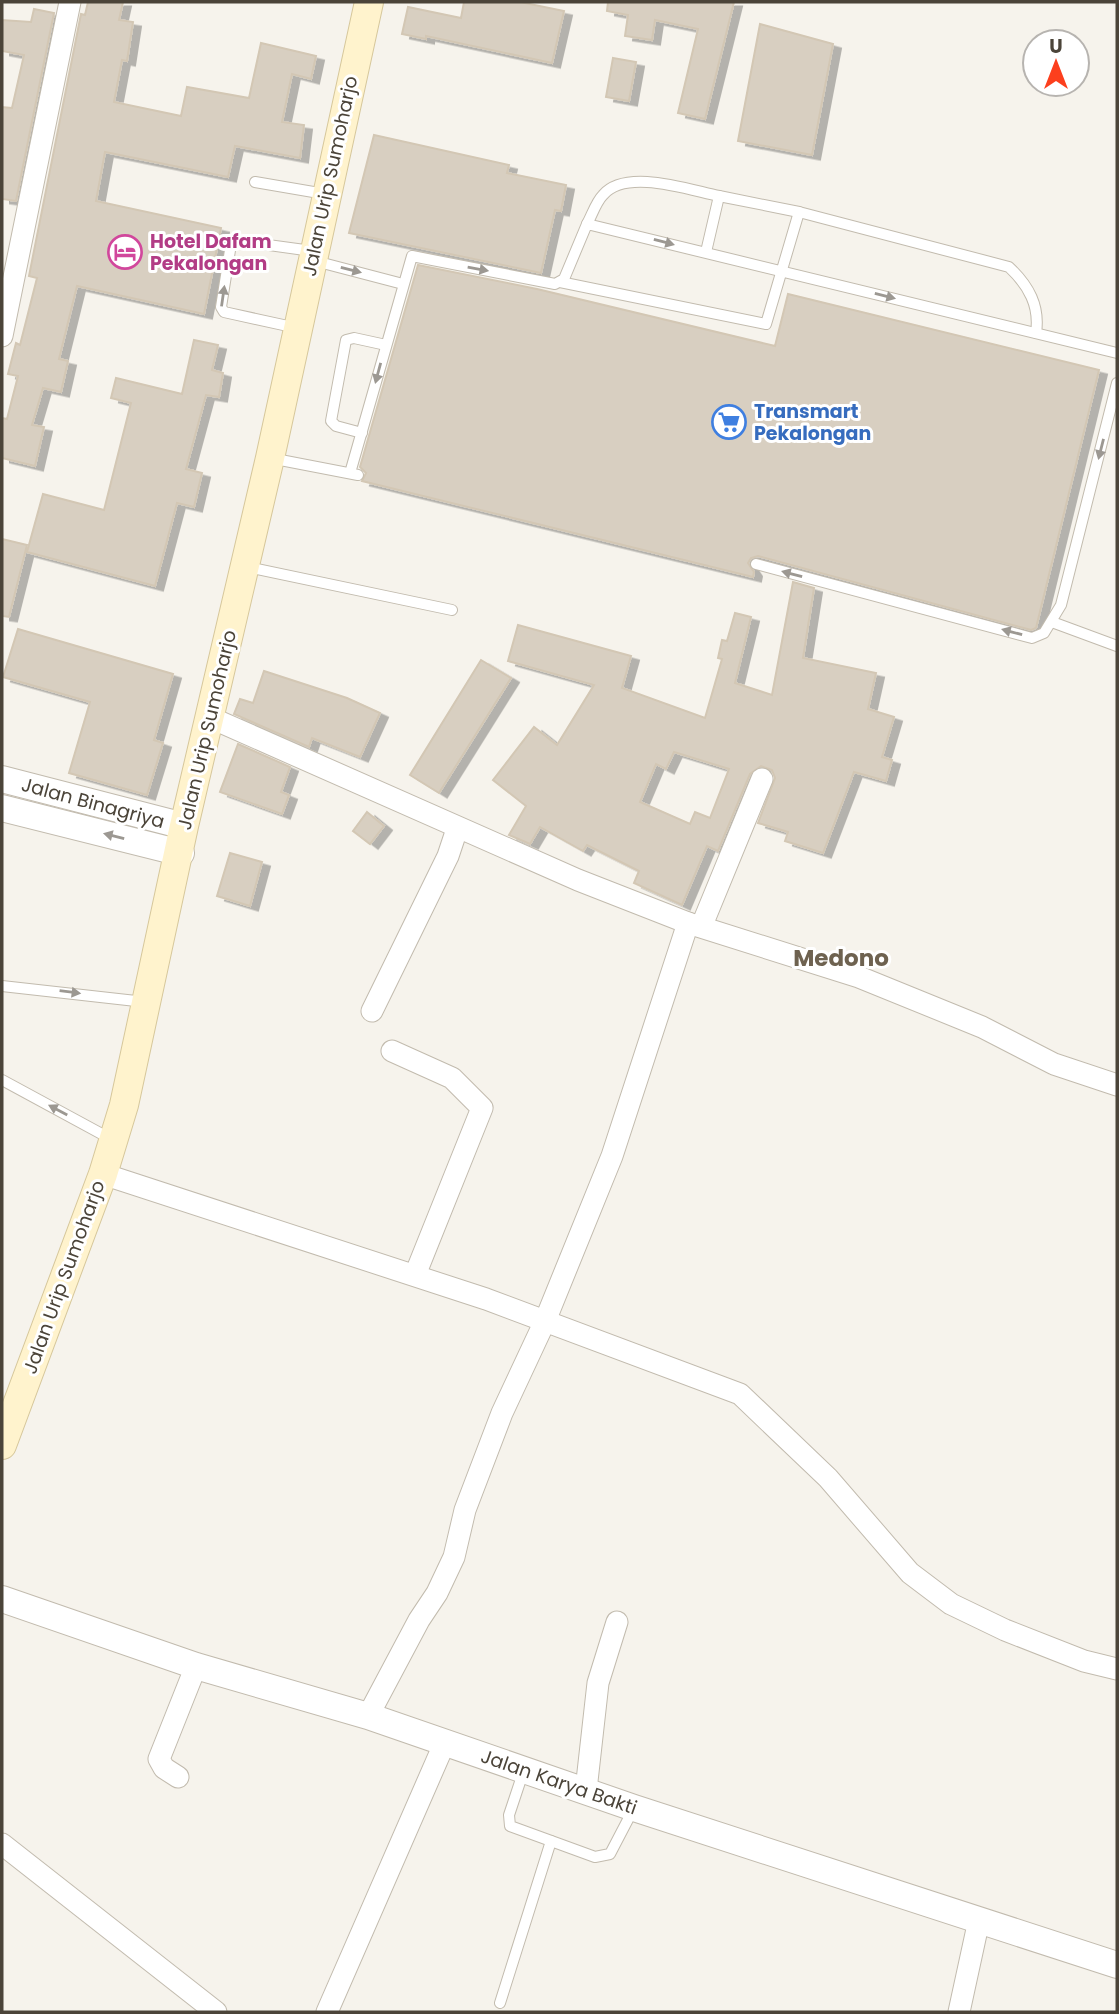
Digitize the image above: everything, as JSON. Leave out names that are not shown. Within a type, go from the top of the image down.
[{"type":"main road","name":"Jalan Urip Sumoharjo","points":[[2,1445],[114,1140],[270,458],[325,194],[369,2]]},
{"type":"street","points":[[2,335],[71,2]]},
{"type":"street","points":[[209,717],[406,801],[457,829],[695,924],[859,977],[982,1027],[1054,1064],[1117,1085]]},
{"type":"street","name":"Jalan Binagriya","points":[[2,779],[182,840]]},
{"type":"street","points":[[368,1716],[419,1620],[437,1593],[454,1557],[465,1510],[502,1413],[545,1321],[612,1156],[695,924],[762,779]]},
{"type":"street","name":"Jalan Binagriya","points":[[2,808],[182,840]]},
{"type":"street","points":[[373,1011],[448,856],[457,829]]},
{"type":"street","points":[[392,1051],[453,1078],[473,1097],[482,1112],[415,1275]]},
{"type":"street","points":[[103,1174],[415,1275],[740,1394],[828,1478],[910,1573],[951,1604],[1005,1630],[1084,1661],[1117,1669]]},
{"type":"street","name":"Jalan Karya Bakti","points":[[2,1600],[196,1666],[368,1716],[634,1808],[1117,1965]]},
{"type":"street","points":[[586,1790],[598,1683],[617,1622]]},
{"type":"street","points":[[178,1777],[164,1768],[159,1759],[196,1666]]},
{"type":"street","points":[[327,2012],[376,1894],[445,1742]]},
{"type":"street","points":[[2,1844],[216,2012]]},
{"type":"street","points":[[959,2012],[979,1920]]},
{"type":"lane","points":[[561,282],[603,194],[617,184],[635,180],[799,212],[1009,267],[1022,279],[1039,312],[1037,333]]},
{"type":"lane","points":[[254,182],[325,194]]},
{"type":"lane","points":[[706,252],[719,196]]},
{"type":"lane","points":[[270,458],[354,474],[362,433],[412,256],[561,282],[765,324],[768,323],[784,271],[799,212]]},
{"type":"lane","points":[[587,224],[1117,353]]},
{"type":"lane","points":[[297,328],[224,312],[221,307],[231,244],[239,241],[312,255],[403,284]]},
{"type":"lane","points":[[362,433],[336,426],[331,421],[346,340],[355,338],[386,345]]},
{"type":"lane","points":[[756,564],[1032,638],[1044,633],[1061,605],[1117,383]]},
{"type":"lane","points":[[244,566],[452,610]]},
{"type":"lane","points":[[1052,622],[1117,646]]},
{"type":"lane","points":[[2,986],[145,1002]]},
{"type":"lane","points":[[2,1080],[114,1140]]},
{"type":"lane","points":[[524,1770],[510,1826],[551,1841],[603,1858],[610,1854],[634,1808]]},
{"type":"lane","points":[[500,2003],[551,1841]]},
{"type":"building","points":[[88,2],[123,2],[119,20],[133,22],[127,61],[122,60],[114,102],[181,116],[187,87],[249,98],[261,43],[316,56],[311,79],[292,74],[282,122],[304,125],[300,158],[235,146],[228,177],[105,152],[96,201],[221,228],[204,314],[77,286],[59,359],[68,361],[61,392],[43,388],[32,425],[44,427],[35,466],[2,458],[2,418],[7,419],[18,376],[8,374],[16,343],[20,345],[37,278],[29,276],[81,14],[85,15]]},
{"type":"building","points":[[464,2],[520,2],[564,11],[552,63],[426,36],[426,39],[402,34],[408,7],[461,18]]},
{"type":"building","points":[[608,2],[734,2],[705,119],[678,113],[698,29],[655,20],[652,40],[625,36],[628,15],[607,11]]},
{"type":"building","points":[[34,9],[54,13],[16,201],[2,199],[2,107],[12,108],[24,55],[2,51],[2,20],[31,22]]},
{"type":"building","points":[[760,24],[833,44],[812,155],[738,141]]},
{"type":"building","points":[[613,58],[636,62],[629,101],[606,97]]},
{"type":"building","points":[[374,135],[509,165],[507,173],[566,185],[561,211],[555,210],[541,273],[349,233]]},
{"type":"building","name":"Transmart Pekalongan","points":[[418,265],[537,289],[775,346],[788,294],[1099,370],[1036,628],[1031,630],[758,556],[751,558],[748,563],[754,572],[753,577],[362,481],[366,473],[360,467]]},
{"type":"building","points":[[194,340],[218,345],[212,370],[223,373],[219,397],[206,395],[186,469],[202,473],[194,507],[177,503],[155,586],[27,552],[43,494],[104,510],[131,403],[111,398],[116,378],[182,394]]},
{"type":"building","points":[[2,539],[27,545],[9,617],[2,616]]},
{"type":"building","points":[[793,582],[814,588],[803,658],[876,673],[868,709],[894,717],[882,757],[892,760],[886,781],[854,772],[823,853],[785,841],[788,832],[758,823],[775,778],[772,770],[761,766],[750,774],[718,851],[707,846],[682,905],[634,883],[639,871],[587,845],[583,851],[540,827],[530,844],[509,835],[526,806],[493,780],[534,727],[557,745],[594,685],[508,661],[518,625],[631,656],[622,688],[705,718],[722,659],[718,658],[722,640],[727,641],[735,613],[751,617],[735,683],[772,695]],"holes":[[[674,752],[729,769],[710,818],[695,812],[690,824],[640,802],[656,764],[666,769]]]},
{"type":"building","points":[[18,629],[173,674],[154,740],[163,743],[147,795],[69,773],[90,702],[3,677]]},
{"type":"building","points":[[481,660],[511,678],[439,793],[410,775]]},
{"type":"building","points":[[264,671],[347,698],[380,713],[360,757],[312,738],[309,747],[234,714],[240,699],[253,703]]},
{"type":"building","points":[[238,744],[290,767],[281,792],[289,795],[282,814],[220,792]]},
{"type":"building","points":[[367,812],[384,826],[370,844],[353,831]]},
{"type":"building","points":[[230,853],[262,862],[250,906],[217,896]]},
{"type":"place","name":"Hotel Dafam Pekalongan","points":[[125,252]]},
{"type":"place","name":"Transmart Pekalongan","points":[[729,422]]},
{"type":"district","name":"Medono","points":[[841,958]]}]
